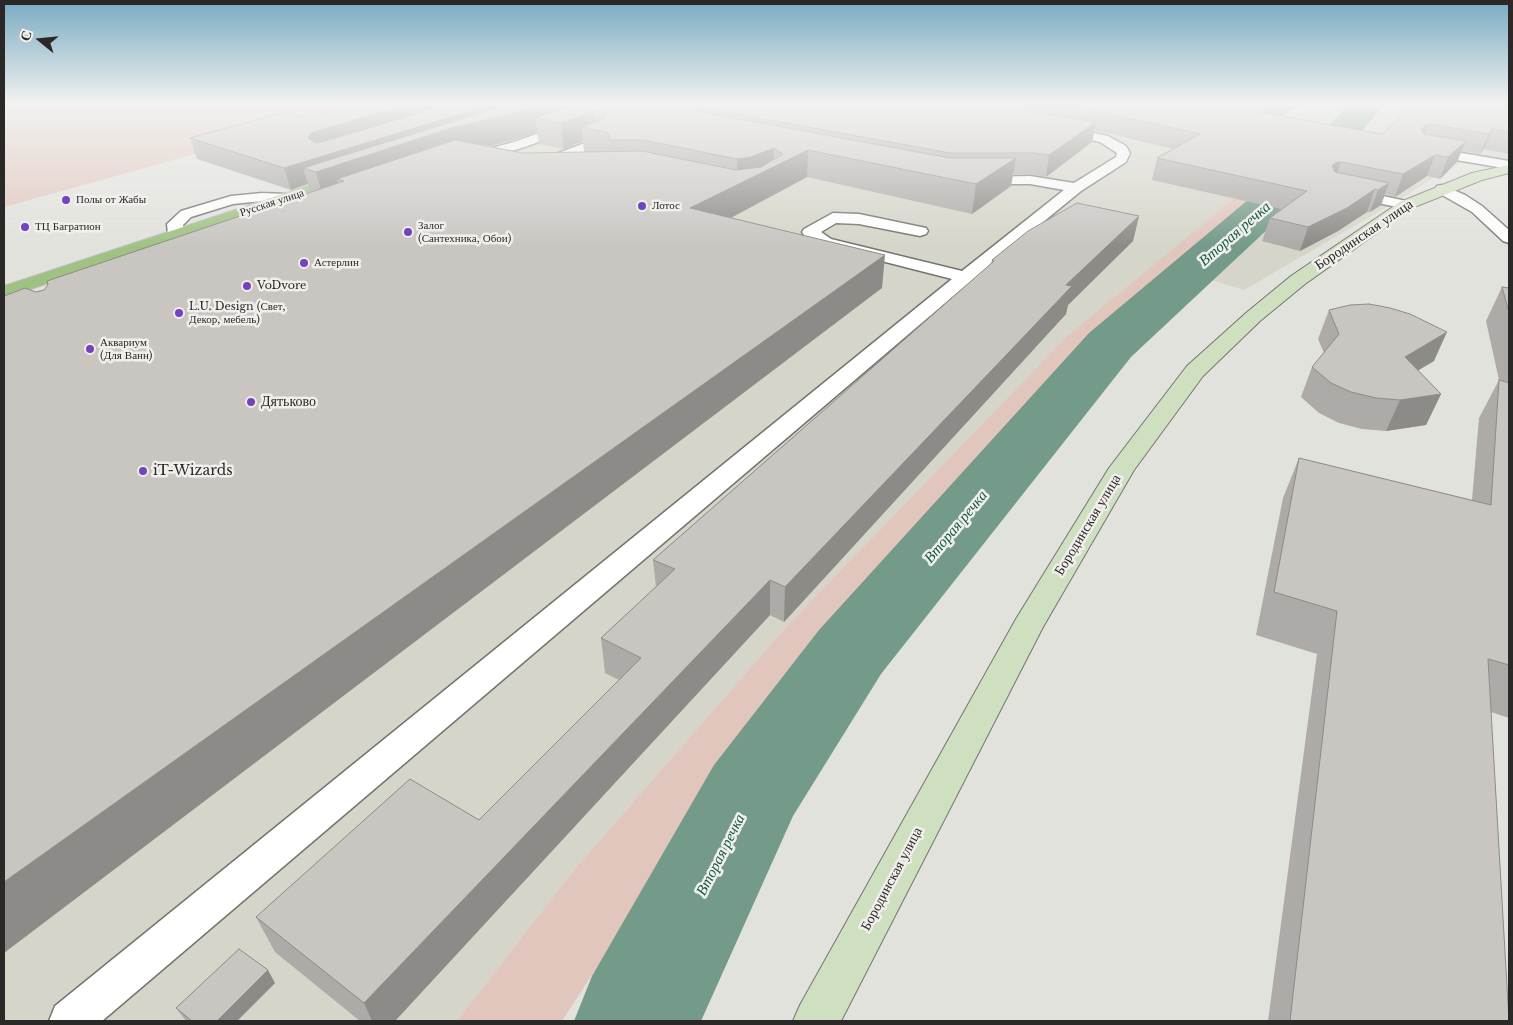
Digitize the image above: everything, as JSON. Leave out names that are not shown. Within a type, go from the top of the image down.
[{"type":"main road","name":"Бородинская улица","points":[[816,1021],[1027,627],[1122,468],[1195,371],[1253,316],[1298,280],[1406,205],[1506,163]]},
{"type":"main road","name":"Русская улица","points":[[9,297],[114,255],[358,174]]},
{"type":"lane","points":[[491,168],[458,161],[492,152]]},
{"type":"lane","points":[[550,152],[592,161]]},
{"type":"lane","points":[[555,174],[534,172],[573,152]]},
{"type":"lane","points":[[70,1021],[965,277],[1076,188],[1121,159],[1124,154],[1123,152]]},
{"type":"lane","points":[[1433,152],[1506,163]]},
{"type":"lane","points":[[963,180],[1023,180],[1076,188]]},
{"type":"lane","points":[[1333,189],[1406,205]]},
{"type":"lane","points":[[1442,189],[1477,209],[1509,238]]},
{"type":"lane","points":[[920,231],[859,218],[833,218],[810,232],[826,242],[965,277]]},
{"type":"lane","points":[[114,255],[135,262]]},
{"type":"shaded area","points":[[4,152],[203,152],[4,207]]},
{"type":"shaded area","points":[[450,152],[1509,152],[1509,162],[1478,157],[1454,165],[1399,200],[1244,290],[1157,263],[1067,336],[787,626],[574,870],[457,1021],[4,1021],[4,334]]},
{"type":"shaded area","points":[[1309,152],[1315,152],[1094,336],[822,646],[706,799],[562,1021],[457,1021],[574,870],[787,626],[1067,336],[1240,194]]},
{"type":"building","points":[[233,152],[337,152],[284,168]]},
{"type":"building","points":[[355,152],[378,152],[316,172],[303,168]]},
{"type":"building","points":[[419,152],[646,152],[736,170],[761,167],[783,154],[780,152],[804,152],[690,208],[885,255],[4,882],[4,296],[25,288],[36,292],[44,290],[48,285],[47,281],[344,181],[337,179]]},
{"type":"building","points":[[702,152],[764,152],[751,157],[737,159]]},
{"type":"building","points":[[817,152],[917,152],[950,158],[1016,158],[976,184]]},
{"type":"building","points":[[944,152],[1054,152],[1049,155],[1034,153]]},
{"type":"building","points":[[1168,152],[1454,152],[1448,157],[1435,155],[1403,174],[1341,162],[1335,163],[1332,166],[1335,172],[1389,183],[1378,190],[1375,189],[1347,208],[1308,227],[1270,218],[1307,191],[1157,158]]},
{"type":"building","points":[[1077,203],[1139,216],[1066,285],[1072,286],[785,587],[770,580],[364,1003],[256,917],[410,779],[479,820],[641,658],[601,638],[675,569],[653,560],[994,261],[992,260],[1028,231]]},
{"type":"building","points":[[1502,287],[1509,288],[1509,312]]},
{"type":"building","points":[[1369,304],[1410,314],[1447,332],[1405,357],[1441,394],[1400,400],[1376,398],[1351,392],[1331,383],[1312,367],[1339,334],[1329,310],[1350,305]]},
{"type":"building","points":[[1499,380],[1509,383],[1509,665],[1488,659],[1509,1021],[1290,1021],[1337,611],[1274,592],[1299,458],[1491,505]]},
{"type":"building","points":[[239,949],[268,970],[217,1021],[192,1021],[176,1008]]},
{"type":"waterway","name":"Вторая речка","points":[[637,1021],[751,795],[850,652],[1110,345],[1318,161],[1326,152]]},
{"type":"place","name":"Полы от Жабы","points":[[66,200]]},
{"type":"place","name":"Лотос","points":[[642,206]]},
{"type":"place","name":"ТЦ Багратион","points":[[25,227]]},
{"type":"place","name":"Залог (Сантехника, Обои)","points":[[408,232]]},
{"type":"place","name":"Астерлин","points":[[304,263]]},
{"type":"place","name":"VoDvore","points":[[247,286]]},
{"type":"place","name":"L.U. Design (Свет, Декор, мебель)","points":[[179,313]]},
{"type":"place","name":"Аквариум (Для Ванн)","points":[[90,349]]},
{"type":"place","name":"Дятьково","points":[[251,402]]},
{"type":"place","name":"iT-Wizards","points":[[143,471]]}]
